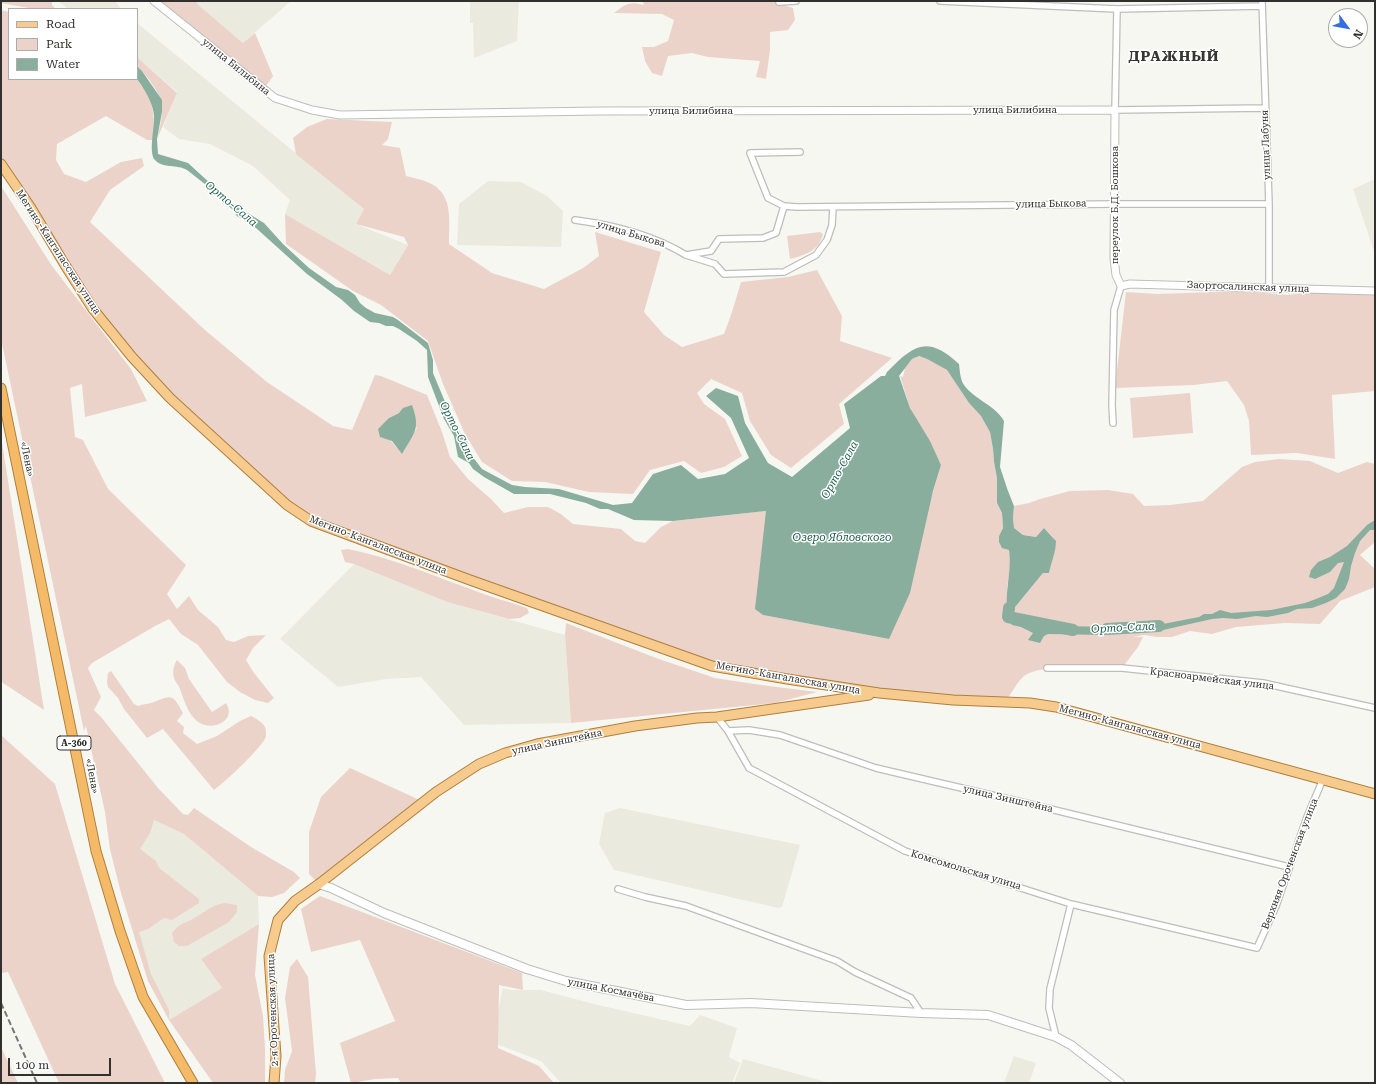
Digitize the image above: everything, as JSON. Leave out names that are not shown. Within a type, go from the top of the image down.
[{"type":"highway","name":"«Лена»","points":[[1,388],[96,851],[120,931],[143,997],[193,1083]]},
{"type":"main road","name":"Мегино-Кангаласская улица","points":[[1,164],[31,208],[93,309],[132,357],[170,398],[287,505],[311,522],[712,666],[786,680],[879,693],[953,700],[1024,702],[1056,707],[1375,794]]},
{"type":"main road","name":"Мегино-Кангаласская улица","points":[[717,717],[879,693]]},
{"type":"main road","name":"улица Зинштейна","points":[[319,884],[436,792],[480,764],[505,753],[537,744],[635,726],[717,717]]},
{"type":"main road","name":"улица Космачёва","points":[[319,884],[331,888],[391,916],[527,969],[566,981],[686,1005],[751,1003],[921,1013],[988,1015],[1056,1037],[1071,1045],[1120,1083]]},
{"type":"main road","name":"2-я Ороченская улица","points":[[274,1083],[276,1056],[269,956],[278,920],[295,901],[319,884]]},
{"type":"street","name":"улица Билибина","points":[[154,1],[275,98],[312,110],[340,115],[599,111],[1115,110],[1265,108]]},
{"type":"street","points":[[778,2],[796,1]]},
{"type":"street","points":[[940,1],[1117,9],[1262,3]]},
{"type":"street","name":"улица Лабуня","points":[[1262,3],[1269,204],[1269,288]]},
{"type":"street","name":"переулок Б.Д. Бошкова","points":[[1117,9],[1114,259],[1116,275],[1121,286]]},
{"type":"street","name":"улица Быкова","points":[[800,152],[750,153],[768,198],[784,206],[1269,204]]},
{"type":"street","points":[[686,255],[710,251],[719,239],[763,238],[776,233],[784,206]]},
{"type":"street","name":"улица Быкова","points":[[575,220],[606,224],[668,244],[686,255],[715,264],[724,274],[784,272],[816,255],[827,240],[832,225],[833,206]]},
{"type":"street","name":"Заортосалинская улица","points":[[1121,286],[1130,284],[1375,291]]},
{"type":"street","points":[[1113,424],[1114,310],[1121,286]]},
{"type":"street","name":"Красноармейская улица","points":[[1048,668],[1122,668],[1263,683],[1375,708]]},
{"type":"street","name":"Комсомольская улица","points":[[717,717],[728,731],[749,768],[905,851],[1071,904],[1257,948]]},
{"type":"street","name":"улица Зинштейна","points":[[728,731],[749,730],[780,735],[876,768],[1034,804],[1289,868]]},
{"type":"street","name":"Верхняя Ороченская улица","points":[[1257,948],[1276,906],[1307,817],[1323,779]]},
{"type":"street","points":[[618,888],[645,897],[686,906],[837,961],[855,972],[911,998],[921,1013]]},
{"type":"street","points":[[1056,1037],[1050,1008],[1050,989],[1071,904]]},
{"type":"shaded area","points":[[58,1],[115,1],[120,8],[67,8]]},
{"type":"shaded area","points":[[197,1],[291,1],[243,43],[196,4]]},
{"type":"shaded area","points":[[470,1],[519,1],[517,41],[474,58],[473,23],[470,23]]},
{"type":"shaded area","points":[[138,24],[364,209],[356,224],[408,245],[390,275],[285,214],[290,200],[253,166],[210,144],[179,139],[163,127],[177,92],[138,58]]},
{"type":"shaded area","points":[[1375,179],[1375,254],[1353,189]]},
{"type":"shaded area","points":[[488,181],[521,182],[547,196],[563,211],[561,247],[457,245],[459,204]]},
{"type":"shaded area","points":[[354,564],[447,602],[565,635],[571,723],[464,725],[421,677],[386,679],[338,687],[280,639]]},
{"type":"shaded area","points":[[620,808],[800,845],[782,907],[778,908],[614,870],[599,844],[605,813]]},
{"type":"shaded area","points":[[105,812],[154,819],[184,834],[258,896],[259,924],[201,959],[222,988],[169,1020],[148,981],[135,939],[110,849]]},
{"type":"shaded area","points":[[503,988],[511,990],[541,990],[690,1026],[700,1015],[737,1028],[729,1057],[740,1063],[732,1083],[561,1083],[541,1061],[491,1042]]},
{"type":"shaded area","points":[[1014,1056],[1036,1063],[1029,1083],[1004,1083]]},
{"type":"shaded area","points":[[743,1059],[830,1083],[734,1083]]},
{"type":"green space","points":[[1,1],[52,1],[52,5],[55,8],[28,8],[1,3]]},
{"type":"green space","points":[[154,1],[197,1],[197,4],[243,43],[255,33],[273,76],[264,89]]},
{"type":"green space","points":[[643,1],[778,1],[778,3],[793,8],[795,20],[788,30],[770,32],[770,50],[766,79],[756,77],[760,61],[708,57],[692,53],[668,56],[662,76],[652,73],[645,61],[642,47],[654,47],[668,41],[674,20],[662,14],[614,13],[631,3],[644,5]]},
{"type":"green space","points":[[1,10],[8,12],[8,80],[138,79],[150,99],[154,123],[153,140],[147,140],[106,116],[57,144],[56,160],[64,174],[86,182],[121,162],[142,158],[144,166],[110,190],[90,222],[205,330],[267,382],[333,426],[352,430],[375,375],[381,376],[427,395],[450,457],[468,479],[491,499],[504,513],[528,507],[548,507],[561,514],[573,524],[621,529],[635,541],[645,543],[661,527],[673,521],[766,511],[763,615],[889,639],[941,465],[910,408],[900,376],[903,377],[905,368],[912,359],[919,356],[947,370],[969,403],[981,416],[990,432],[997,478],[997,503],[1002,513],[1003,528],[999,536],[1009,550],[1011,558],[1007,587],[1011,612],[1043,573],[1049,573],[1056,544],[1054,538],[1044,528],[1036,537],[1023,535],[1014,528],[1014,506],[1070,491],[1108,490],[1133,494],[1144,506],[1203,501],[1242,467],[1255,462],[1279,459],[1310,461],[1338,473],[1367,462],[1375,464],[1375,542],[1360,555],[1375,569],[1375,587],[1340,601],[1320,624],[1285,623],[1236,627],[1212,634],[1190,631],[1172,637],[1144,635],[1134,637],[1143,637],[1138,647],[1122,668],[1071,667],[1044,669],[1032,672],[1022,678],[1006,701],[953,700],[712,666],[311,521],[170,398],[93,309],[1,164]],"holes":[[[399,413],[417,428],[402,453],[391,441],[389,418]]]},
{"type":"green space","points":[[138,58],[177,93],[157,139],[162,118],[162,105],[154,87],[146,75],[138,67]]},
{"type":"green space","points":[[327,119],[392,122],[388,139],[382,145],[400,148],[406,176],[427,182],[436,187],[442,193],[448,208],[449,244],[492,273],[544,289],[583,268],[599,256],[595,232],[661,252],[644,312],[664,335],[682,347],[724,334],[741,282],[788,277],[817,270],[842,316],[840,341],[892,358],[839,404],[844,424],[791,468],[771,455],[750,421],[742,393],[711,379],[697,393],[704,404],[725,419],[742,456],[724,467],[701,473],[684,461],[650,470],[633,494],[589,492],[545,482],[512,481],[482,462],[465,434],[443,384],[428,341],[381,305],[353,291],[286,244],[285,214],[390,275],[408,245],[404,237],[356,224],[364,209],[296,154],[293,138],[307,127]]},
{"type":"green space","points":[[1,186],[52,266],[131,369],[147,401],[85,417],[82,384],[70,388],[75,437],[83,440],[108,489],[186,565],[167,594],[177,609],[189,596],[198,610],[218,627],[226,640],[234,642],[248,636],[266,635],[253,648],[246,660],[254,673],[274,698],[268,703],[255,700],[240,692],[227,682],[198,645],[181,634],[169,619],[92,663],[88,668],[101,697],[94,710],[158,788],[183,814],[188,815],[194,808],[251,847],[294,872],[300,878],[284,893],[272,897],[258,896],[184,834],[154,820],[150,833],[140,849],[156,861],[159,868],[199,899],[199,903],[172,920],[164,918],[148,929],[139,932],[151,974],[169,1010],[169,1020],[148,981],[121,893],[110,849],[105,812],[86,726],[84,731],[1,339]]},
{"type":"green space","points":[[820,232],[823,234],[821,240],[815,248],[806,254],[790,259],[787,236]]},
{"type":"green space","points":[[1331,290],[1375,291],[1375,391],[1332,395],[1335,459],[1297,453],[1251,455],[1249,421],[1244,405],[1227,381],[1194,385],[1115,388],[1126,292],[1157,294],[1243,291],[1288,295]]},
{"type":"green space","points":[[1190,393],[1193,433],[1133,438],[1130,398]]},
{"type":"green space","points":[[1,436],[44,710],[3,683],[1,679]]},
{"type":"green space","points":[[348,549],[394,561],[482,594],[527,608],[529,613],[520,618],[509,619],[447,602],[354,564],[345,562],[341,550]]},
{"type":"green space","points":[[566,623],[656,658],[715,678],[817,692],[775,703],[571,723],[565,635]]},
{"type":"green space","points":[[177,660],[185,668],[189,679],[212,712],[226,703],[229,709],[229,714],[226,719],[217,725],[212,726],[200,723],[193,717],[187,708],[174,678],[173,673]]},
{"type":"green space","points":[[111,671],[134,704],[138,706],[169,697],[172,698],[183,713],[177,721],[184,727],[183,733],[197,744],[217,736],[240,721],[251,716],[259,720],[264,725],[266,729],[266,736],[264,741],[251,756],[214,790],[163,729],[147,738],[124,709],[118,698],[108,687],[108,673]]},
{"type":"green space","points":[[1,735],[55,784],[115,984],[165,1083],[59,1083],[8,972],[1,973]]},
{"type":"green space","points":[[350,768],[424,802],[319,884],[309,874],[309,832],[321,797]]},
{"type":"green space","points":[[320,896],[522,973],[523,990],[499,985],[498,1048],[539,1066],[554,1083],[401,1083],[398,1078],[375,1079],[351,1083],[340,1043],[395,1021],[360,940],[311,952],[301,909]]},
{"type":"green space","points":[[225,903],[237,905],[237,912],[229,922],[187,946],[179,946],[174,942],[172,933],[178,927],[213,907]]},
{"type":"green space","points":[[259,924],[255,975],[263,1016],[265,1083],[213,1083],[169,1020],[222,988],[201,959]]},
{"type":"green space","points":[[297,959],[308,977],[316,1074],[315,1083],[284,1083],[285,1070],[292,1051],[285,998],[290,967]]},
{"type":"green space","points":[[1,1047],[18,1083],[1,1083]]},
{"type":"water","name":"Озеро Ябловского","points":[[138,67],[162,100],[162,112],[157,139],[158,154],[188,163],[233,204],[264,223],[283,244],[309,268],[336,287],[348,290],[355,295],[360,303],[366,308],[375,313],[393,317],[398,320],[428,343],[433,360],[433,373],[453,421],[467,441],[472,456],[482,469],[512,485],[559,489],[613,505],[632,503],[653,474],[681,465],[698,479],[725,474],[749,458],[731,418],[706,396],[716,388],[738,396],[745,423],[768,463],[792,477],[850,428],[844,404],[881,376],[885,376],[887,372],[905,355],[913,350],[930,346],[948,355],[959,364],[961,378],[964,385],[974,395],[996,411],[1004,421],[1000,467],[1014,506],[1014,528],[1023,535],[1036,537],[1044,528],[1056,541],[1049,573],[1043,573],[1011,612],[1016,622],[1030,627],[1051,629],[1062,626],[1137,629],[1199,617],[1204,614],[1212,614],[1220,610],[1231,613],[1271,610],[1305,603],[1328,594],[1334,588],[1344,562],[1338,563],[1330,572],[1315,579],[1309,577],[1311,570],[1318,562],[1330,557],[1347,546],[1367,525],[1375,520],[1375,530],[1370,530],[1360,541],[1345,589],[1336,598],[1312,608],[1297,609],[1288,613],[1267,617],[1256,616],[1237,619],[1212,619],[1163,630],[1147,630],[1104,635],[1048,634],[1044,636],[1040,643],[1028,640],[1033,633],[1021,627],[1012,625],[1007,608],[1010,559],[1009,550],[1002,548],[999,542],[999,536],[1003,528],[1002,513],[997,503],[997,478],[990,432],[981,416],[969,403],[947,370],[919,356],[912,359],[899,376],[910,408],[930,441],[941,465],[933,491],[910,593],[889,639],[763,615],[755,609],[766,511],[673,521],[634,520],[608,509],[600,509],[586,503],[550,494],[514,494],[484,477],[473,469],[469,463],[458,457],[454,436],[444,419],[428,377],[427,350],[399,329],[393,326],[370,322],[354,311],[342,300],[307,274],[256,228],[237,216],[215,192],[187,170],[158,163],[153,157],[152,152],[154,115],[148,96],[138,80]]},
{"type":"water","points":[[412,405],[416,420],[415,431],[402,454],[392,441],[380,437],[378,429],[389,418],[399,413],[403,408]]},
{"type":"waterway","name":"Орто-Сала","points":[[1009,608],[1008,617],[1073,630]]},
{"type":"waterway","name":"Орто-Сала","points":[[1107,629],[1159,626]]},
{"type":"railway","points":[[1,1003],[37,1083]]},
{"type":"district","name":"ДРАЖНЫЙ","points":[[1174,57]]}]
